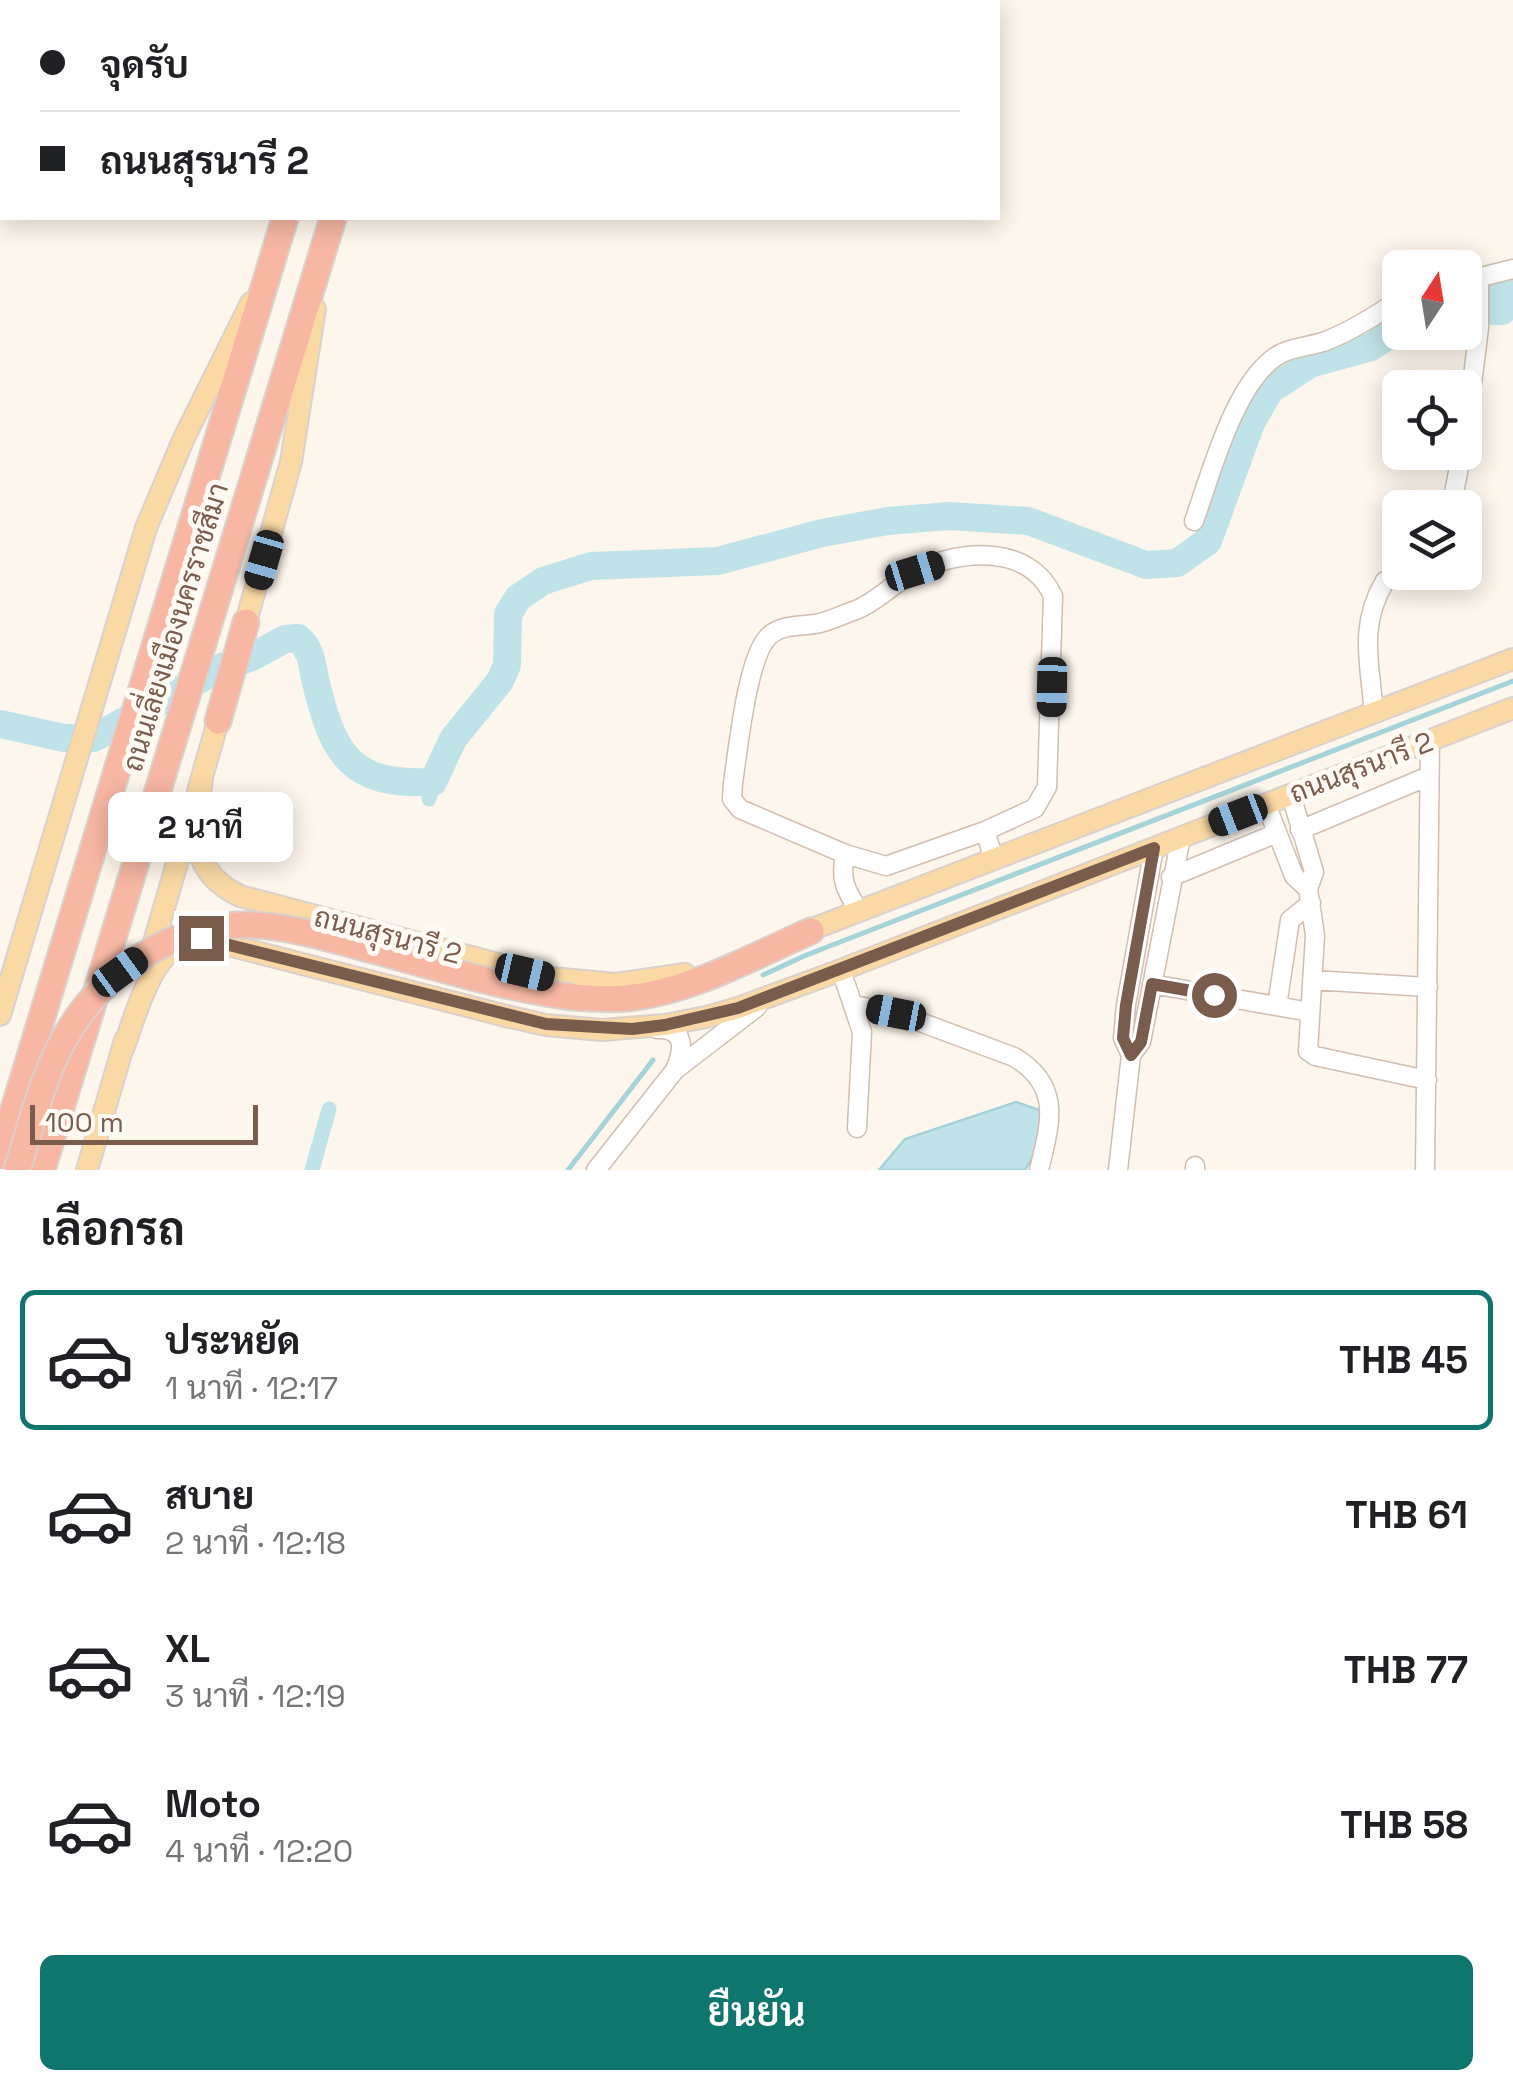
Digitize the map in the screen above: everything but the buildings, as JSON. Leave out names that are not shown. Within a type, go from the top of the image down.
[{"type":"highway","name":"ถนนเลี่ยงเมืองนครราชสีมา","points":[[0,1155],[283,220]]},
{"type":"highway","name":"ถนนเลี่ยงเมืองนครราชสีมา","points":[[42,1170],[333,220]]},
{"type":"highway","points":[[218,721],[246,622]]},
{"type":"highway","points":[[18,1170],[52,1063],[76,1018],[120,972],[155,948],[186,934],[236,926],[286,928],[487,980],[572,997],[628,998],[664,991],[811,930]]},
{"type":"main road","points":[[0,1015],[128,580],[162,484],[274,256]]},
{"type":"main road","points":[[246,622],[291,462],[322,262]]},
{"type":"main road","name":"ถนนสุรนารี 2","points":[[202,779],[198,850],[212,877],[240,896],[551,978],[616,984],[643,982],[698,970],[811,930],[1513,660]]},
{"type":"main road","name":"ถนนสุรนารี 2","points":[[123,1049],[154,971],[170,950],[188,939],[216,940],[546,1024],[632,1029],[706,1017],[842,970],[1513,708]]},
{"type":"main road","points":[[87,1170],[218,721]]},
{"type":"main road","points":[[365,978],[332,963],[326,946],[331,935],[343,929],[377,932]]},
{"type":"street","points":[[1482,282],[1513,269]]},
{"type":"street","points":[[1194,521],[1244,389],[1259,370],[1282,353],[1325,342],[1382,312]]},
{"type":"street","points":[[1005,555],[1042,575],[1053,596],[1047,787],[1035,808],[985,832],[886,866],[845,854],[740,809],[732,799],[758,652],[768,637],[778,630],[820,624],[861,608],[880,599],[915,571],[953,560],[1005,555]]},
{"type":"street","points":[[1374,713],[1366,634],[1372,602],[1382,586]]},
{"type":"street","points":[[1425,1170],[1430,740]]},
{"type":"street","points":[[1300,830],[1430,776]]},
{"type":"street","points":[[1290,795],[1314,872],[1310,896],[1315,935],[1308,1051],[1428,1080]]},
{"type":"street","points":[[1266,804],[1294,876],[1310,896]]},
{"type":"street","points":[[985,832],[994,859]]},
{"type":"street","points":[[1171,877],[1278,833]]},
{"type":"street","points":[[1118,1170],[1131,1055],[1141,1042],[1180,837]]},
{"type":"street","points":[[1131,1055],[1123,1038],[1126,1005],[1154,848]]},
{"type":"street","points":[[845,854],[843,886],[860,911]]},
{"type":"street","points":[[1277,1006],[1290,920],[1310,896]]},
{"type":"street","points":[[842,970],[862,1032],[858,1128]]},
{"type":"street","points":[[1312,980],[1428,987]]},
{"type":"street","points":[[1152,984],[1310,1012]]},
{"type":"street","points":[[596,1170],[675,1070],[740,1018],[784,992]]},
{"type":"street","points":[[854,1005],[896,1013],[1030,1066],[1049,1100],[1048,1132],[1038,1170]]},
{"type":"street","points":[[632,1029],[668,1028],[677,1034],[683,1049],[675,1070]]},
{"type":"water","points":[[1016,1102],[1042,1111],[1043,1139],[1025,1170],[879,1170],[905,1139]]},
{"type":"waterway","points":[[1482,311],[1502,311],[1502,286],[1513,287]]},
{"type":"waterway","points":[[0,724],[64,738],[94,738],[222,667],[252,657],[285,639],[298,638],[310,657],[329,727],[349,760],[382,778],[433,782],[453,739],[500,681],[507,665],[508,614],[518,598],[543,581],[591,566],[718,561],[822,533],[888,521],[949,516],[1028,521],[1146,565],[1177,563],[1208,541],[1251,423],[1270,390],[1310,364],[1371,347],[1382,340]]},
{"type":"waterway","points":[[763,975],[1513,681]]},
{"type":"waterway","points":[[429,799],[433,782]]},
{"type":"waterway","points":[[568,1170],[653,1060]]},
{"type":"waterway","points":[[312,1170],[329,1109]]},
{"type":"route","points":[[201,938],[546,1024],[632,1029],[738,1008],[1154,848],[1126,1005],[1123,1038],[1131,1055],[1141,1042],[1152,984],[1214,995]]}]
